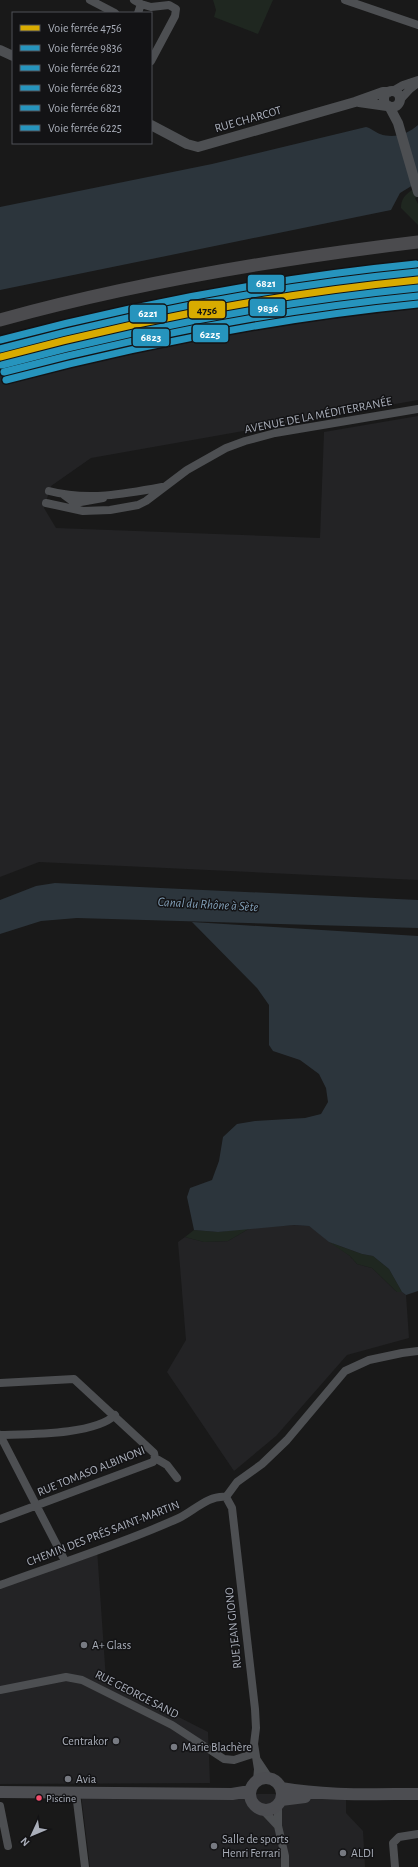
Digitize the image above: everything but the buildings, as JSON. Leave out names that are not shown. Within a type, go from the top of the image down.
[{"type":"main road","points":[[0,320],[94,296],[220,270],[417,242]]},
{"type":"main road","points":[[251,1796],[263,1780],[276,1782],[280,1798]]},
{"type":"main road","points":[[0,1792],[232,1794],[251,1796]]},
{"type":"main road","points":[[251,1796],[258,1809],[263,1810],[274,1808],[280,1798],[296,1792],[318,1794],[418,1794]]},
{"type":"main road","points":[[280,1798],[418,1797]]},
{"type":"street","points":[[90,0],[113,12]]},
{"type":"street","points":[[345,0],[418,25]]},
{"type":"street","points":[[138,2],[151,7],[170,6],[176,9],[175,16],[152,59]]},
{"type":"street","points":[[0,50],[12,56]]},
{"type":"street","points":[[393,104],[384,100],[385,96],[403,85],[418,80]]},
{"type":"street","points":[[393,104],[418,83]]},
{"type":"street","name":"RUE CHARCOT","points":[[152,126],[187,144],[198,147],[355,102],[383,92],[390,92]]},
{"type":"street","name":"RUE CHARCOT","points":[[355,102],[393,104]]},
{"type":"street","points":[[393,104],[417,189]]},
{"type":"street","name":"AVENUE DE LA MÉDITERRANÉE","points":[[64,495],[74,506],[83,511],[110,510],[138,504],[146,501],[187,470],[226,448],[256,438],[418,409]]},
{"type":"street","name":"AVENUE DE LA MÉDITERRANÉE","points":[[46,503],[74,506],[111,496],[163,487]]},
{"type":"street","name":"AVENUE DE LA MÉDITERRANÉE","points":[[49,491],[64,495],[111,496]]},
{"type":"street","points":[[226,1497],[237,1482],[262,1464],[287,1440],[344,1372],[369,1360],[418,1351]]},
{"type":"street","name":"RUE TOMASO ALBINONI","points":[[0,1383],[74,1379],[115,1415],[154,1453],[155,1458],[168,1465],[177,1478]]},
{"type":"street","points":[[65,1561],[0,1435],[83,1430],[110,1420],[115,1415]]},
{"type":"street","name":"RUE TOMASO ALBINONI","points":[[0,1519],[37,1507],[153,1462],[155,1458]]},
{"type":"street","name":"CHEMIN DES PRÉS SAINT-MARTIN","points":[[0,1585],[180,1517],[213,1498],[226,1497]]},
{"type":"street","name":"RUE JEAN GIONO","points":[[226,1497],[232,1508],[255,1709],[255,1756],[263,1780]]},
{"type":"street","name":"RUE GEORGE SAND","points":[[0,1690],[66,1677],[82,1680],[172,1725],[224,1759],[234,1760],[255,1756]]},
{"type":"street","points":[[255,1756],[263,1780]]},
{"type":"street","points":[[76,1793],[85,1867]]},
{"type":"street","points":[[280,1798],[278,1826],[285,1856],[285,1867]]},
{"type":"street","points":[[0,1806],[8,1846]]},
{"type":"street","points":[[263,1810],[278,1826]]},
{"type":"street","points":[[395,1867],[393,1843],[399,1837],[418,1834]]},
{"type":"shaded area","points":[[213,0],[273,0],[258,34],[214,17],[216,10]]},
{"type":"shaded area","points":[[412,190],[418,197],[415,198],[418,204],[418,225],[401,208],[404,198]]},
{"type":"shaded area","points":[[418,269],[418,400],[91,458],[51,486],[44,508],[56,528],[320,538],[324,432],[418,416],[418,880],[39,862],[0,877],[0,349],[107,318],[219,297],[377,272]]},
{"type":"shaded area","points":[[294,1225],[309,1226],[350,1256],[357,1264],[372,1268],[397,1292],[402,1292],[406,1295],[409,1338],[347,1355],[276,1436],[234,1471],[167,1372],[186,1340],[178,1242],[185,1237],[204,1242],[228,1241],[250,1228]]},
{"type":"shaded area","points":[[250,1228],[228,1241],[204,1242],[185,1237],[194,1230],[218,1232]]},
{"type":"shaded area","points":[[329,1242],[362,1254],[373,1256],[389,1269],[402,1292],[397,1292],[372,1268],[357,1264],[350,1256]]},
{"type":"shaded area","points":[[97,1549],[106,1680],[208,1732],[210,1783],[0,1784],[0,1587]]},
{"type":"shaded area","points":[[81,1794],[346,1794],[346,1813],[363,1831],[365,1867],[90,1867]]},
{"type":"water","points":[[418,125],[418,182],[400,193],[391,210],[0,290],[0,207],[212,164],[366,127],[380,134],[396,136],[410,131]]},
{"type":"water","name":"Canal du Rhône à Sète","points":[[55,883],[418,900],[418,928],[77,918],[41,921],[0,934],[0,900],[36,886]]},
{"type":"water","points":[[192,922],[418,936],[418,1291],[406,1295],[402,1292],[389,1269],[373,1256],[362,1254],[329,1242],[309,1226],[294,1225],[218,1232],[194,1230],[187,1197],[190,1188],[212,1180],[219,1161],[223,1137],[237,1124],[255,1121],[305,1118],[321,1114],[328,1102],[326,1088],[319,1074],[300,1060],[273,1051],[269,1045],[269,1005],[257,988]]},
{"type":"railway","points":[[0,370],[103,343],[207,321],[312,304],[418,293]]},
{"type":"rail line","name":"6821","points":[[0,340],[103,315],[206,294],[311,277],[416,264]]},
{"type":"rail line","name":"6221","points":[[0,349],[103,323],[207,302],[312,285],[417,272]]},
{"type":"rail line","name":"4756","points":[[0,357],[104,331],[208,310],[312,293],[418,280]]},
{"type":"rail line","name":"9836","points":[[2,365],[105,339],[208,318],[313,301],[418,288]]},
{"type":"rail line","name":"6823","points":[[4,372],[106,347],[209,326],[313,309],[418,296]]},
{"type":"rail line","name":"6225","points":[[6,380],[108,355],[210,334],[314,317],[418,304]]},
{"type":"place","name":"A+ Glass","points":[[84,1645]]},
{"type":"place","name":"Centrakor","points":[[116,1741]]},
{"type":"place","name":"Marie Blachère","points":[[174,1747]]},
{"type":"place","name":"Avia","points":[[68,1779]]},
{"type":"place","name":"Piscine","points":[[39,1798]]},
{"type":"place","name":"Salle de sports Henri Ferrari","points":[[214,1846]]},
{"type":"place","name":"ALDI","points":[[343,1853]]}]
